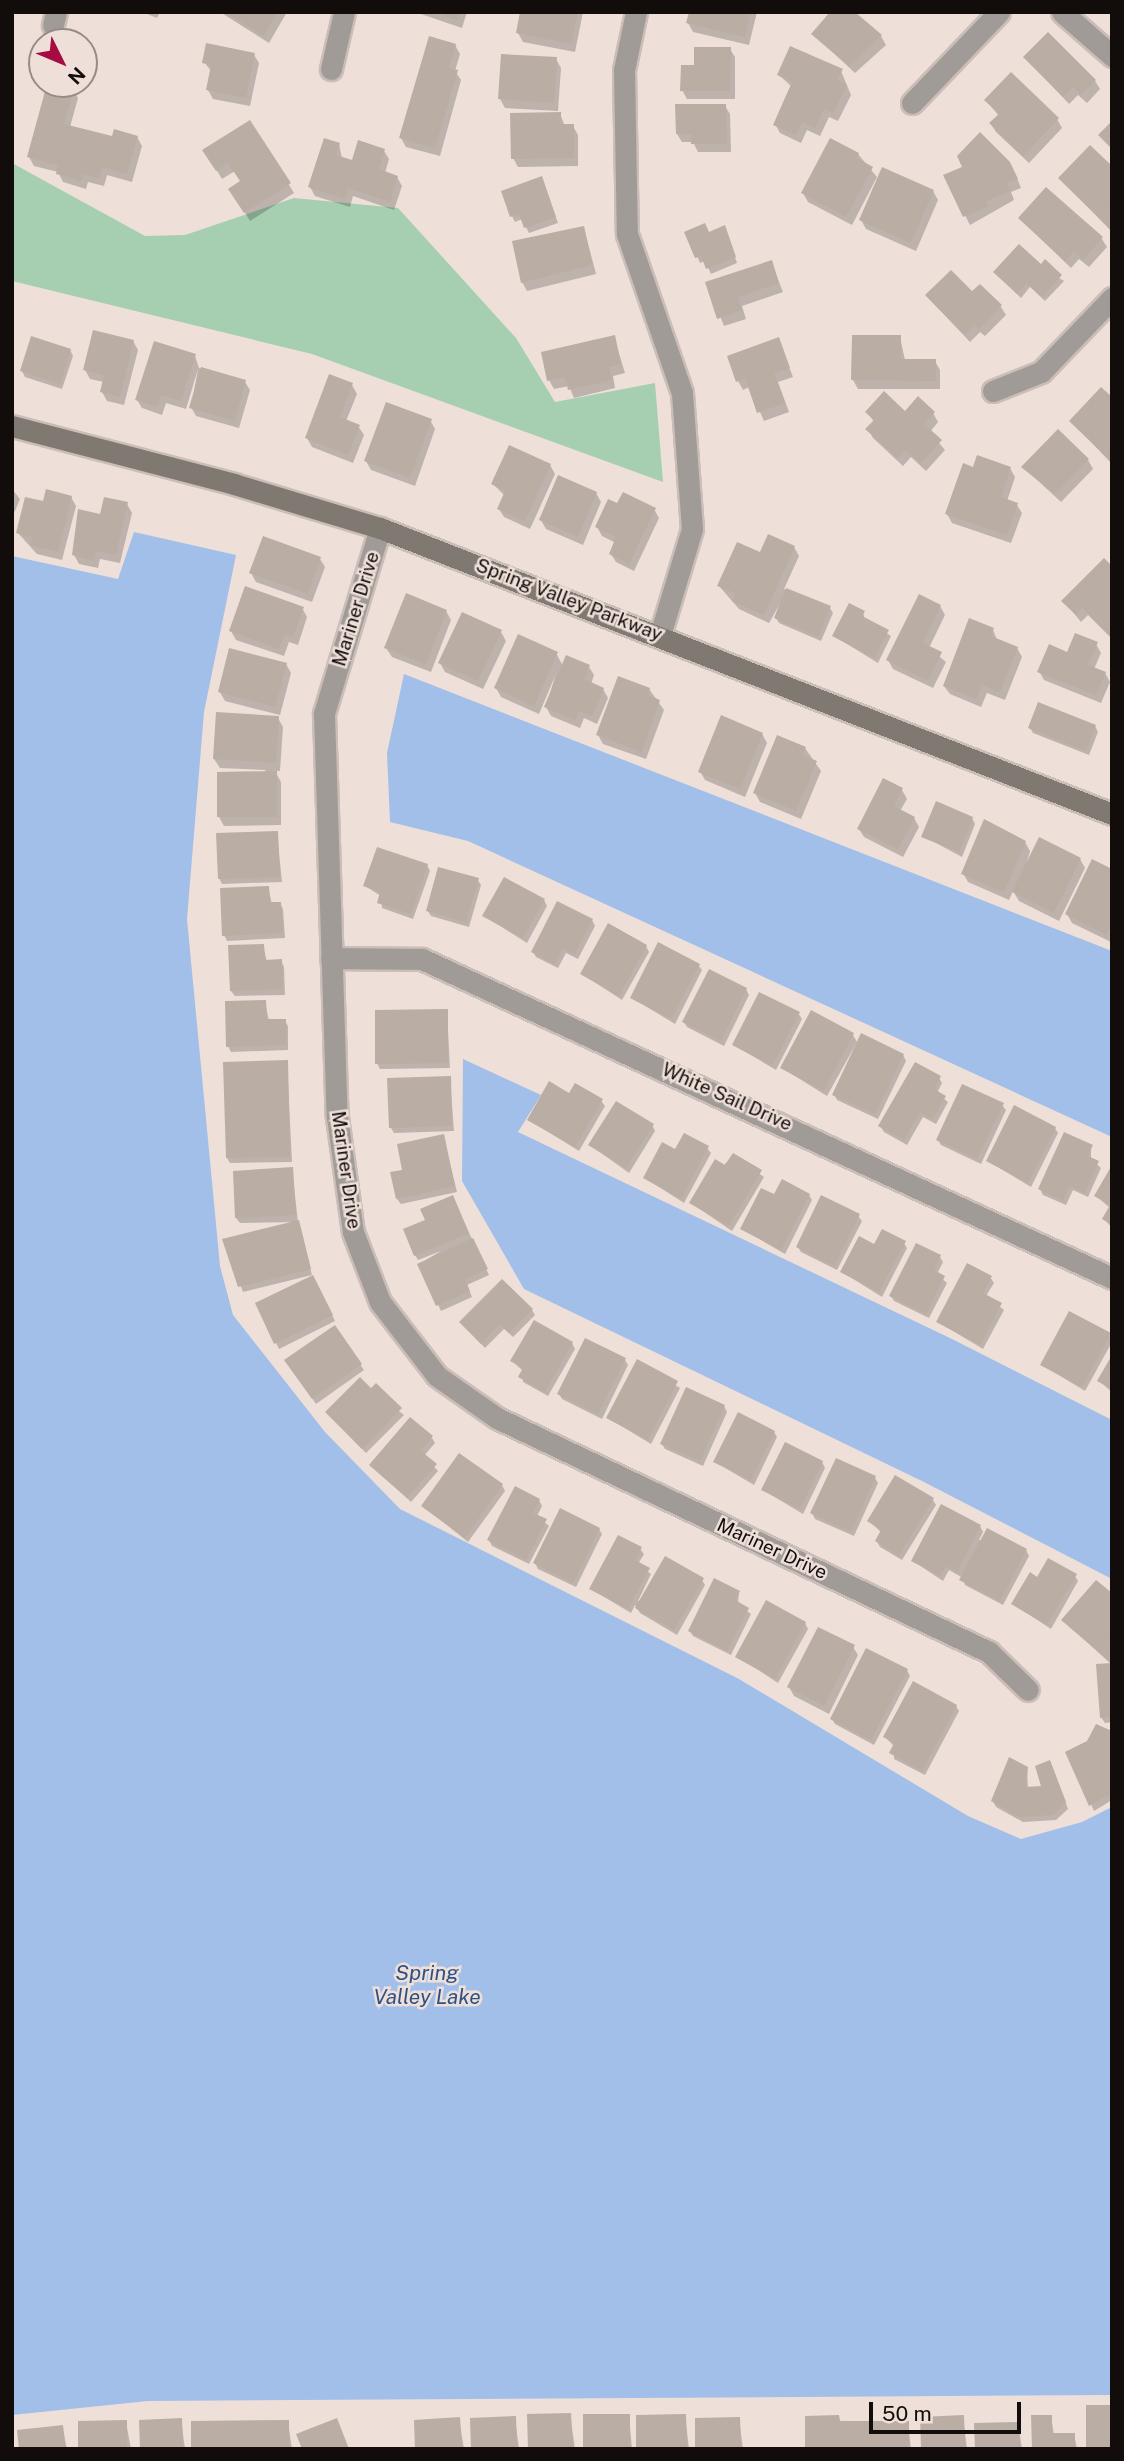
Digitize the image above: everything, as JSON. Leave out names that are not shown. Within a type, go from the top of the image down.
[{"type":"street","points":[[331,69],[344,12]]},
{"type":"street","points":[[636,12],[624,70],[627,234],[682,393],[692,529],[660,635]]},
{"type":"street","points":[[912,103],[999,12]]},
{"type":"street","points":[[1062,12],[1112,56]]},
{"type":"street","points":[[993,391],[1041,372],[1112,298]]},
{"type":"street","name":"Spring Valley Parkway","points":[[12,426],[234,484],[380,528],[660,635],[1112,814]]},
{"type":"street","name":"Mariner Drive","points":[[380,528],[324,714],[337,1117],[352,1232],[380,1302],[437,1376],[498,1418],[989,1652],[1028,1690]]},
{"type":"street","name":"White Sail Drive","points":[[331,958],[422,959],[1112,1278]]},
{"type":"green space","points":[[12,163],[145,236],[185,235],[294,198],[398,208],[516,338],[555,402],[655,383],[663,482],[312,354],[12,281]]},
{"type":"water","name":"Spring Valley Lake","points":[[134,532],[236,555],[204,712],[187,919],[220,1266],[233,1315],[325,1432],[400,1509],[739,1679],[968,1816],[1021,1839],[1082,1822],[1112,1807],[1112,2395],[148,2401],[12,2415],[12,556],[118,579]]},
{"type":"water","points":[[404,674],[1112,951],[1112,1137],[468,841],[390,822],[387,753]]},
{"type":"water","points":[[463,1059],[541,1095],[518,1132],[952,1339],[1112,1420],[1112,1579],[924,1482],[524,1289],[462,1181]]},
{"type":"building","points":[[224,12],[277,12],[264,36]]},
{"type":"building","points":[[434,12],[460,12],[457,20]]},
{"type":"building","points":[[520,12],[578,12],[571,44],[516,33]]},
{"type":"building","points":[[689,12],[751,12],[745,37],[686,23]]},
{"type":"building","points":[[830,12],[855,12],[882,35],[849,66],[811,34]]},
{"type":"building","points":[[1048,32],[1096,80],[1081,95],[1073,87],[1063,97],[1023,57]]},
{"type":"building","points":[[429,36],[456,44],[449,68],[458,70],[435,148],[399,138]]},
{"type":"building","points":[[206,43],[255,53],[246,98],[206,90],[211,65],[202,63]]},
{"type":"building","points":[[790,46],[843,69],[837,80],[847,85],[833,113],[824,109],[815,128],[802,122],[796,135],[773,125],[792,82],[777,75]]},
{"type":"building","points":[[694,47],[731,47],[730,91],[680,91],[681,65],[694,65]]},
{"type":"building","points":[[501,54],[557,57],[554,103],[498,99]]},
{"type":"building","points":[[1011,72],[1059,118],[1023,156],[989,123],[999,114],[984,100]]},
{"type":"building","points":[[43,98],[71,98],[64,124],[112,136],[114,129],[138,136],[127,174],[102,167],[99,178],[83,174],[82,181],[56,174],[58,165],[27,157]]},
{"type":"building","points":[[675,104],[726,104],[727,144],[691,144],[691,134],[676,134]]},
{"type":"building","points":[[561,112],[561,124],[574,124],[574,158],[511,159],[510,113]]},
{"type":"building","points":[[250,120],[291,183],[244,213],[228,189],[240,181],[228,163],[216,171],[202,150]]},
{"type":"building","points":[[1112,121],[1112,149],[1098,135]]},
{"type":"building","points":[[980,132],[1010,162],[1018,179],[1007,183],[1011,191],[986,201],[989,206],[963,217],[943,175],[962,167],[957,156]]},
{"type":"building","points":[[324,138],[340,143],[336,155],[352,160],[358,140],[385,149],[379,169],[398,176],[390,202],[348,188],[345,199],[308,187]]},
{"type":"building","points":[[830,138],[859,153],[857,158],[873,167],[846,217],[801,193]]},
{"type":"building","points":[[1090,145],[1112,166],[1109,228],[1058,178]]},
{"type":"building","points":[[882,167],[934,190],[911,243],[859,220]]},
{"type":"building","points":[[542,176],[556,217],[524,228],[519,214],[510,217],[501,191]]},
{"type":"building","points":[[1046,187],[1103,237],[1083,260],[1074,251],[1065,261],[1018,218]]},
{"type":"building","points":[[705,223],[709,232],[725,225],[736,257],[706,269],[701,256],[695,258],[684,232]]},
{"type":"building","points":[[584,226],[592,265],[521,283],[512,241]]},
{"type":"building","points":[[1019,244],[1041,264],[1045,259],[1062,275],[1042,297],[1027,283],[1017,294],[993,272]]},
{"type":"building","points":[[772,260],[779,283],[738,297],[742,310],[717,319],[705,282]]},
{"type":"building","points":[[951,270],[972,291],[980,284],[1002,305],[979,329],[975,324],[964,335],[925,295]]},
{"type":"building","points":[[93,330],[134,340],[120,397],[100,392],[104,375],[83,370]]},
{"type":"building","points":[[615,335],[621,364],[609,367],[612,380],[568,390],[565,377],[547,381],[541,352]]},
{"type":"building","points":[[852,335],[901,335],[901,359],[936,359],[936,381],[851,380]]},
{"type":"building","points":[[31,336],[71,349],[60,384],[20,371]]},
{"type":"building","points":[[779,337],[790,368],[774,373],[785,403],[757,413],[745,378],[736,382],[727,356]]},
{"type":"building","points":[[154,341],[196,354],[181,401],[161,395],[158,407],[135,400]]},
{"type":"building","points":[[201,367],[246,380],[235,421],[189,408]]},
{"type":"building","points":[[329,374],[353,383],[340,417],[360,425],[348,455],[305,438]]},
{"type":"building","points":[[1101,387],[1112,397],[1112,462],[1069,421]]},
{"type":"building","points":[[884,391],[905,411],[918,396],[935,412],[924,424],[942,440],[921,463],[905,450],[898,458],[865,429],[874,420],[865,412]]},
{"type":"building","points":[[386,402],[432,419],[410,478],[364,461]]},
{"type":"building","points":[[1058,429],[1089,459],[1055,494],[1021,467]]},
{"type":"building","points":[[509,445],[551,464],[525,521],[497,509],[505,491],[491,484]]},
{"type":"building","points":[[977,455],[1011,467],[1001,497],[1018,503],[1007,535],[945,514],[963,463],[973,467]]},
{"type":"building","points":[[558,475],[597,492],[578,537],[539,520]]},
{"type":"building","points":[[46,489],[72,496],[58,552],[30,545],[32,537],[16,533],[25,497],[43,501]]},
{"type":"building","points":[[623,492],[656,508],[629,564],[609,554],[616,537],[595,527],[608,499],[617,503]]},
{"type":"building","points":[[104,497],[128,502],[116,555],[96,551],[94,561],[72,555],[78,509],[100,514]]},
{"type":"building","points":[[768,534],[795,546],[764,615],[732,601],[735,593],[717,586],[737,542],[760,552]]},
{"type":"building","points":[[263,536],[321,557],[308,594],[249,573]]},
{"type":"building","points":[[1104,558],[1112,566],[1112,637],[1082,608],[1076,615],[1061,601]]},
{"type":"building","points":[[245,586],[304,607],[293,637],[285,634],[279,649],[229,631]]},
{"type":"building","points":[[786,588],[831,606],[818,637],[774,618]]},
{"type":"building","points":[[406,593],[447,610],[426,664],[384,648]]},
{"type":"building","points":[[919,594],[941,605],[923,643],[942,652],[928,681],[886,660]]},
{"type":"building","points":[[849,603],[865,611],[862,616],[889,630],[874,658],[832,636]]},
{"type":"building","points":[[462,612],[502,630],[478,681],[438,663]]},
{"type":"building","points":[[969,618],[994,628],[991,636],[1018,647],[1000,692],[982,685],[976,699],[943,686]]},
{"type":"building","points":[[1075,633],[1098,642],[1088,665],[1106,672],[1096,695],[1037,672],[1049,644],[1067,652]]},
{"type":"building","points":[[518,634],[558,652],[534,706],[494,688]]},
{"type":"building","points":[[229,648],[287,663],[275,707],[218,692]]},
{"type":"building","points":[[566,655],[590,665],[584,679],[604,688],[592,716],[579,711],[575,720],[544,707]]},
{"type":"building","points":[[618,676],[650,688],[648,695],[660,700],[642,752],[596,735]]},
{"type":"building","points":[[1038,702],[1096,725],[1086,751],[1028,728]]},
{"type":"building","points":[[216,712],[279,716],[276,763],[213,759]]},
{"type":"building","points":[[721,715],[763,733],[740,789],[698,772]]},
{"type":"building","points":[[777,735],[806,747],[802,755],[817,761],[796,811],[753,793]]},
{"type":"building","points":[[277,771],[277,817],[217,817],[217,772]]},
{"type":"building","points":[[883,778],[903,788],[894,806],[915,817],[898,849],[857,829]]},
{"type":"building","points":[[936,801],[973,817],[959,852],[921,837]]},
{"type":"building","points":[[984,819],[1026,841],[1004,892],[961,874]]},
{"type":"building","points":[[278,831],[280,877],[218,879],[216,833]]},
{"type":"building","points":[[1039,837],[1081,858],[1054,913],[1012,892]]},
{"type":"building","points":[[377,847],[428,864],[411,914],[377,903],[380,892],[363,886]]},
{"type":"building","points":[[1092,859],[1112,869],[1112,923],[1106,935],[1065,914]]},
{"type":"building","points":[[438,867],[479,878],[466,922],[426,911]]},
{"type":"building","points":[[504,877],[545,899],[523,938],[482,916]]},
{"type":"building","points":[[269,886],[270,902],[281,902],[283,933],[222,936],[220,888]]},
{"type":"building","points":[[557,901],[593,919],[575,954],[563,948],[555,964],[531,952]]},
{"type":"building","points":[[608,923],[647,945],[619,996],[580,974]]},
{"type":"building","points":[[658,942],[700,964],[671,1019],[630,998]]},
{"type":"building","points":[[264,944],[265,960],[282,959],[283,989],[230,991],[228,945]]},
{"type":"building","points":[[709,969],[747,988],[721,1041],[682,1022]]},
{"type":"building","points":[[759,992],[800,1012],[772,1066],[732,1045]]},
{"type":"building","points":[[266,1000],[267,1019],[286,1019],[286,1045],[226,1047],[225,1001]]},
{"type":"building","points":[[448,1009],[448,1063],[375,1064],[375,1010]]},
{"type":"building","points":[[811,1010],[854,1033],[824,1091],[780,1068]]},
{"type":"building","points":[[861,1033],[904,1054],[875,1114],[832,1095]]},
{"type":"building","points":[[288,1060],[290,1157],[226,1158],[223,1062]]},
{"type":"building","points":[[915,1062],[941,1076],[934,1089],[946,1096],[932,1120],[920,1112],[904,1140],[878,1126]]},
{"type":"building","points":[[451,1076],[452,1126],[389,1128],[387,1078]]},
{"type":"building","points":[[549,1081],[569,1093],[575,1083],[603,1099],[575,1147],[527,1120]]},
{"type":"building","points":[[962,1084],[1004,1103],[977,1159],[936,1140]]},
{"type":"building","points":[[616,1101],[654,1124],[626,1168],[588,1145]]},
{"type":"building","points":[[1014,1105],[1056,1127],[1028,1183],[986,1161]]},
{"type":"building","points":[[1064,1132],[1093,1145],[1088,1156],[1099,1161],[1085,1193],[1069,1186],[1063,1201],[1038,1189]]},
{"type":"building","points":[[684,1133],[709,1146],[681,1199],[643,1178],[662,1142],[675,1149]]},
{"type":"building","points":[[444,1134],[455,1186],[396,1199],[390,1172],[402,1170],[397,1144]]},
{"type":"building","points":[[733,1153],[762,1170],[729,1226],[689,1203],[715,1159],[725,1165]]},
{"type":"building","points":[[1112,1165],[1112,1225],[1102,1219],[1110,1205],[1094,1196]]},
{"type":"building","points":[[293,1167],[296,1215],[235,1218],[233,1171]]},
{"type":"building","points":[[782,1179],[810,1194],[781,1250],[740,1229],[761,1188],[774,1194]]},
{"type":"building","points":[[453,1195],[469,1233],[414,1256],[403,1229],[425,1220],[420,1209]]},
{"type":"building","points":[[821,1195],[860,1214],[834,1266],[796,1247]]},
{"type":"building","points":[[299,1220],[311,1269],[238,1287],[222,1239]]},
{"type":"building","points":[[882,1229],[906,1241],[879,1292],[840,1272],[859,1236],[874,1244]]},
{"type":"building","points":[[473,1238],[488,1269],[465,1279],[470,1291],[436,1306],[417,1264]]},
{"type":"building","points":[[916,1243],[941,1255],[934,1270],[945,1276],[926,1314],[889,1296]]},
{"type":"building","points":[[967,1263],[992,1276],[983,1293],[1002,1303],[980,1345],[936,1322]]},
{"type":"building","points":[[313,1275],[333,1315],[274,1344],[255,1303]]},
{"type":"building","points":[[502,1279],[533,1309],[509,1333],[500,1324],[481,1344],[459,1322]]},
{"type":"building","points":[[1069,1311],[1111,1333],[1082,1387],[1040,1365]]},
{"type":"building","points":[[534,1320],[573,1342],[545,1392],[518,1377],[523,1368],[510,1361]]},
{"type":"building","points":[[335,1325],[362,1364],[312,1399],[284,1360]]},
{"type":"building","points":[[585,1338],[626,1358],[598,1414],[557,1394]]},
{"type":"building","points":[[1112,1355],[1112,1389],[1097,1381]]},
{"type":"building","points":[[637,1359],[678,1381],[648,1440],[606,1418]]},
{"type":"building","points":[[360,1377],[371,1388],[376,1383],[402,1408],[362,1449],[325,1412]]},
{"type":"building","points":[[686,1387],[725,1405],[700,1461],[660,1444]]},
{"type":"building","points":[[738,1412],[775,1431],[751,1480],[713,1462]]},
{"type":"building","points":[[410,1417],[433,1436],[421,1451],[437,1464],[407,1498],[369,1465]]},
{"type":"building","points":[[785,1442],[823,1461],[800,1509],[761,1490]]},
{"type":"building","points":[[459,1453],[503,1484],[465,1538],[421,1506]]},
{"type":"building","points":[[836,1458],[876,1476],[851,1532],[810,1513]]},
{"type":"building","points":[[895,1475],[934,1498],[899,1556],[875,1541],[881,1530],[867,1521]]},
{"type":"building","points":[[515,1486],[540,1499],[533,1513],[547,1519],[526,1560],[487,1540]]},
{"type":"building","points":[[941,1504],[981,1525],[957,1572],[946,1566],[940,1576],[911,1561]]},
{"type":"building","points":[[560,1508],[600,1528],[573,1583],[533,1563]]},
{"type":"building","points":[[987,1528],[1027,1549],[1000,1601],[959,1580]]},
{"type":"building","points":[[618,1535],[642,1547],[635,1560],[650,1568],[628,1609],[589,1589]]},
{"type":"building","points":[[665,1556],[704,1578],[674,1630],[635,1608]]},
{"type":"building","points":[[1048,1558],[1077,1574],[1047,1625],[1011,1604],[1030,1572],[1037,1577]]},
{"type":"building","points":[[714,1578],[740,1591],[735,1600],[749,1608],[727,1651],[688,1631]]},
{"type":"building","points":[[1096,1580],[1112,1593],[1109,1661],[1061,1620]]},
{"type":"building","points":[[766,1600],[806,1622],[775,1679],[735,1657]]},
{"type":"building","points":[[818,1627],[855,1645],[824,1706],[787,1687]]},
{"type":"building","points":[[866,1648],[908,1669],[871,1740],[830,1719]]},
{"type":"building","points":[[1112,1663],[1112,1717],[1100,1718],[1096,1664]]},
{"type":"building","points":[[913,1681],[957,1705],[922,1771],[889,1753],[894,1743],[883,1737]]},
{"type":"building","points":[[1096,1724],[1112,1731],[1112,1793],[1089,1806],[1065,1752],[1087,1741]]},
{"type":"building","points":[[1009,1757],[1028,1767],[1026,1787],[1041,1786],[1035,1766],[1050,1760],[1066,1802],[1053,1815],[1019,1817],[991,1801]]},
{"type":"building","points":[[1086,2405],[1112,2405],[1112,2449],[1086,2449]]},
{"type":"building","points":[[571,2413],[573,2449],[528,2449],[527,2414]]},
{"type":"building","points":[[583,2414],[630,2414],[630,2449],[583,2449]]},
{"type":"building","points":[[686,2414],[687,2449],[636,2449],[636,2415]]},
{"type":"building","points":[[839,2415],[840,2421],[909,2421],[909,2449],[805,2449],[805,2416]]},
{"type":"building","points":[[964,2415],[965,2449],[921,2449],[920,2417]]},
{"type":"building","points":[[1031,2415],[1052,2415],[1052,2433],[1075,2433],[1075,2449],[1032,2449]]},
{"type":"building","points":[[516,2416],[517,2449],[471,2449],[470,2418]]},
{"type":"building","points":[[460,2417],[462,2449],[415,2449],[414,2420]]},
{"type":"building","points":[[740,2417],[741,2449],[695,2449],[695,2418]]},
{"type":"building","points":[[182,2418],[183,2449],[140,2449],[139,2420]]},
{"type":"building","points":[[337,2418],[349,2449],[302,2449],[296,2434]]},
{"type":"building","points":[[127,2420],[127,2449],[78,2449],[78,2421]]},
{"type":"building","points":[[289,2420],[289,2449],[191,2449],[191,2421]]},
{"type":"building","points":[[1019,2422],[1020,2449],[975,2449],[974,2423]]},
{"type":"building","points":[[63,2425],[66,2449],[19,2449],[17,2430]]}]
